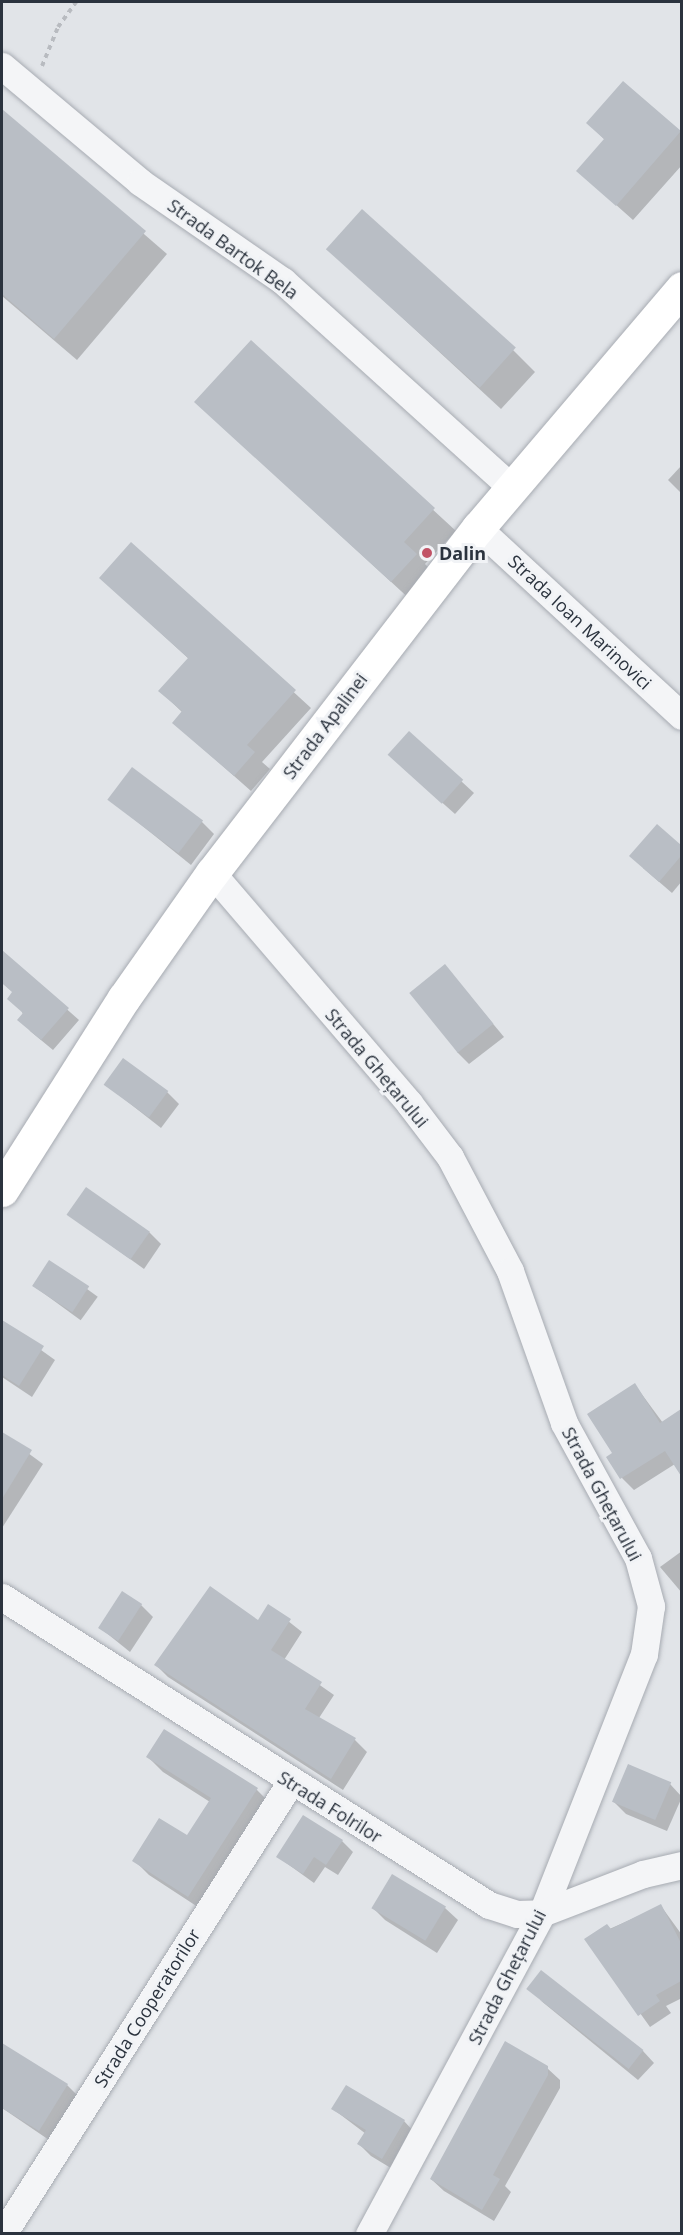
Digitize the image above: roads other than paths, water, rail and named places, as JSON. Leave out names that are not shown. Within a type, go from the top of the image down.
[{"type":"street","name":"Strada Bartok Bela","points":[[2,66],[140,182],[283,282],[512,487]]},
{"type":"street","name":"Strada Apalinei","points":[[2,1190],[124,998],[212,873],[478,528],[681,288]]},
{"type":"street","name":"Strada Ioan Marinovici","points":[[478,528],[681,716]]},
{"type":"street","name":"Strada Ghețarului","points":[[212,873],[409,1103],[450,1157],[510,1271],[564,1423],[638,1558],[646,1580],[651,1606],[644,1654],[542,1913],[369,2234]]},
{"type":"street","name":"Strada Folrilor","points":[[2,1598],[290,1782],[489,1905],[517,1914],[542,1913],[644,1874],[681,1865]]},
{"type":"street","name":"Strada Cooperatorilor","points":[[3,2234],[290,1782]]},
{"type":"place","name":"Dalin","points":[[427,553]]}]
